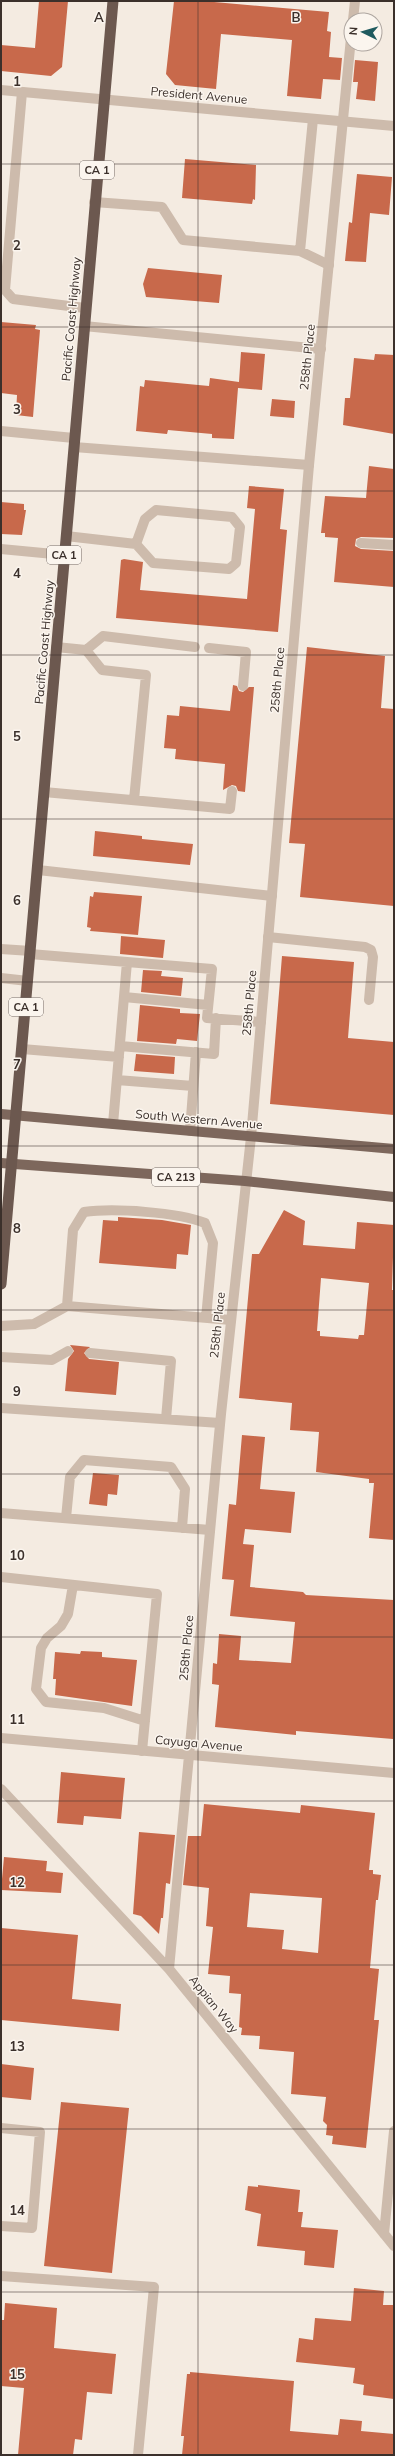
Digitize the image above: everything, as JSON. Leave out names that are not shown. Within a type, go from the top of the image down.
[{"type":"highway","name":"Pacific Coast Highway","points":[[1,1284],[6,1164],[16,1115],[94,202],[114,1]]},
{"type":"main road","name":"South Western Avenue","points":[[1,1114],[394,1149]]},
{"type":"main road","name":"CA 213","points":[[6,1164],[245,1182],[394,1197]]},
{"type":"street","points":[[354,12],[355,1]]},
{"type":"street","name":"258th Place","points":[[169,1969],[220,1423],[251,1137],[309,465],[345,122],[350,52]]},
{"type":"street","name":"President Avenue","points":[[1,90],[394,126]]},
{"type":"street","points":[[22,92],[6,290],[13,299],[85,308]]},
{"type":"street","points":[[300,251],[313,119]]},
{"type":"street","points":[[94,202],[162,207],[183,240],[300,251],[329,266]]},
{"type":"street","points":[[84,326],[320,349]]},
{"type":"street","points":[[1,431],[74,442],[309,465]]},
{"type":"street","points":[[66,536],[136,544],[153,563],[229,569],[236,563],[240,527],[232,517],[156,510],[145,519],[136,544]]},
{"type":"street","points":[[361,542],[394,545]]},
{"type":"street","points":[[1,549],[64,555]]},
{"type":"street","points":[[56,647],[86,650],[103,636],[195,647]]},
{"type":"street","points":[[209,648],[246,652],[243,686]]},
{"type":"street","points":[[86,650],[102,670],[146,675],[134,800]]},
{"type":"street","points":[[44,792],[230,809],[232,791]]},
{"type":"street","points":[[38,870],[272,896]]},
{"type":"street","points":[[268,937],[365,946],[371,950],[373,957],[369,1000]]},
{"type":"street","points":[[1,949],[30,953],[212,969],[207,1018],[261,1022]]},
{"type":"street","points":[[113,1124],[127,962]]},
{"type":"street","points":[[1,978],[28,981]]},
{"type":"street","points":[[124,997],[208,1004]]},
{"type":"street","points":[[120,1046],[214,1054],[216,1018]]},
{"type":"street","points":[[22,1049],[119,1057]]},
{"type":"street","points":[[190,1131],[196,1052]]},
{"type":"street","points":[[117,1080],[194,1086]]},
{"type":"street","points":[[67,1306],[73,1230],[84,1212],[99,1210],[123,1211],[192,1218],[205,1223],[213,1242],[206,1318]]},
{"type":"street","points":[[1,1326],[34,1324],[67,1306],[231,1320]]},
{"type":"street","points":[[1,1357],[52,1360],[68,1351]]},
{"type":"street","points":[[90,1353],[171,1361],[166,1419]]},
{"type":"street","points":[[1,1408],[220,1423]]},
{"type":"street","points":[[66,1518],[70,1477],[84,1460],[163,1466],[171,1467],[185,1489],[182,1528]]},
{"type":"street","points":[[1,1513],[210,1530]]},
{"type":"street","points":[[1,1577],[157,1594],[142,1751]]},
{"type":"street","points":[[73,1585],[68,1614],[61,1626],[47,1638],[41,1648],[36,1690],[46,1702],[104,1708],[145,1721]]},
{"type":"street","name":"Cayuga Avenue","points":[[1,1738],[394,1774]]},
{"type":"street","name":"Appian Way","points":[[1,1789],[169,1969],[394,2246]]},
{"type":"street","points":[[1,2128],[40,2132],[32,2228],[1,2226]]},
{"type":"street","points":[[384,2234],[394,2131]]},
{"type":"street","points":[[1,2276],[154,2287],[138,2455]]},
{"type":"building","points":[[39,1],[68,1],[62,67],[51,76],[1,71],[1,45],[35,48]]},
{"type":"building","points":[[174,1],[203,1],[329,12],[327,31],[331,32],[329,57],[342,58],[340,80],[323,79],[321,99],[287,96],[292,40],[221,34],[216,89],[175,85],[166,74]]},
{"type":"building","points":[[355,60],[378,62],[375,101],[356,99],[358,82],[353,82]]},
{"type":"building","points":[[185,159],[256,165],[255,200],[253,199],[252,204],[182,198]]},
{"type":"building","points":[[357,174],[392,177],[389,215],[370,213],[366,262],[345,261],[349,222],[352,223]]},
{"type":"building","points":[[148,268],[222,275],[219,303],[146,297],[143,284]]},
{"type":"building","points":[[1,322],[36,325],[35,329],[40,330],[33,417],[16,415],[17,395],[1,393]]},
{"type":"building","points":[[241,352],[265,354],[262,390],[238,388],[234,439],[212,438],[212,434],[168,430],[167,434],[136,431],[140,386],[144,387],[145,380],[209,386],[210,378],[239,382]]},
{"type":"building","points":[[375,354],[394,355],[394,434],[343,425],[345,398],[350,398],[354,358],[374,360]]},
{"type":"building","points":[[272,399],[295,401],[294,418],[270,416]]},
{"type":"building","points":[[369,466],[394,469],[394,538],[361,537],[356,539],[355,546],[361,549],[394,551],[394,587],[334,582],[338,538],[325,537],[325,533],[321,533],[325,496],[366,498]]},
{"type":"building","points":[[249,486],[284,489],[280,529],[287,530],[278,632],[116,618],[121,560],[124,559],[143,562],[140,590],[247,599],[255,509],[247,508]]},
{"type":"building","points":[[1,502],[24,504],[24,510],[26,510],[22,535],[1,534]]},
{"type":"building","points":[[307,647],[385,656],[381,708],[394,709],[394,906],[300,897],[305,844],[289,843]]},
{"type":"building","points":[[233,685],[237,686],[239,691],[243,692],[249,687],[254,687],[245,792],[238,791],[236,786],[232,785],[223,790],[225,764],[175,759],[176,749],[164,748],[167,715],[179,716],[180,706],[230,711]]},
{"type":"building","points":[[95,831],[142,836],[142,839],[193,844],[190,865],[93,856]]},
{"type":"building","points":[[94,892],[142,896],[138,935],[90,931],[91,928],[87,927],[90,896],[93,897]]},
{"type":"building","points":[[121,936],[165,940],[163,958],[120,954]]},
{"type":"building","points":[[282,956],[354,962],[348,1038],[394,1042],[394,1115],[270,1104]]},
{"type":"building","points":[[143,970],[162,971],[161,976],[183,978],[181,996],[141,992]]},
{"type":"building","points":[[140,1005],[180,1009],[180,1013],[200,1014],[197,1041],[177,1039],[176,1044],[137,1041]]},
{"type":"building","points":[[136,1054],[175,1057],[174,1074],[134,1071]]},
{"type":"building","points":[[284,1210],[305,1221],[303,1245],[355,1249],[357,1222],[394,1225],[392,1290],[394,1290],[394,1540],[369,1538],[374,1483],[369,1483],[369,1479],[316,1472],[319,1432],[290,1430],[292,1403],[239,1398],[252,1254],[259,1254]],"holes":[[[321,1278],[369,1283],[364,1335],[359,1335],[358,1339],[320,1336],[320,1331],[317,1331]]]},
{"type":"building","points":[[118,1217],[162,1220],[191,1225],[188,1255],[177,1254],[176,1269],[99,1263],[103,1220],[118,1221]]},
{"type":"building","points":[[70,1345],[90,1347],[84,1353],[89,1359],[119,1362],[116,1395],[65,1391],[68,1359],[74,1351]]},
{"type":"building","points":[[242,1435],[265,1437],[260,1489],[295,1492],[291,1533],[245,1529],[243,1544],[254,1545],[250,1587],[303,1592],[306,1595],[394,1600],[393,1739],[296,1731],[296,1735],[215,1727],[219,1685],[212,1684],[213,1663],[217,1664],[219,1634],[241,1636],[239,1660],[291,1663],[295,1622],[230,1616],[234,1580],[222,1579],[229,1504],[236,1505]]},
{"type":"building","points":[[93,1473],[119,1475],[117,1495],[108,1494],[107,1506],[89,1504]]},
{"type":"building","points":[[81,1651],[102,1652],[102,1657],[137,1660],[132,1706],[55,1695],[56,1679],[53,1679],[55,1652],[80,1654]]},
{"type":"building","points":[[61,1772],[125,1778],[121,1819],[84,1816],[83,1825],[57,1823]]},
{"type":"building","points":[[204,1804],[300,1813],[301,1805],[375,1813],[369,1870],[373,1870],[373,1874],[381,1875],[378,1900],[376,1900],[370,1968],[379,1969],[374,2020],[379,2020],[366,2148],[332,2144],[333,2136],[326,2135],[327,2125],[323,2121],[326,2097],[291,2094],[294,2052],[259,2049],[260,2036],[241,2035],[242,2028],[239,2027],[241,1994],[229,1993],[230,1976],[208,1974],[213,1927],[206,1926],[209,1888],[183,1885],[188,1836],[201,1836]],"holes":[[[250,1893],[322,1898],[318,1953],[282,1949],[284,1930],[247,1927]]]},
{"type":"building","points":[[139,1832],[175,1835],[170,1884],[166,1883],[163,1918],[161,1918],[159,1934],[141,1916],[133,1914]]},
{"type":"building","points":[[4,1857],[47,1861],[46,1871],[63,1873],[61,1893],[1,1890]]},
{"type":"building","points":[[1,1928],[78,1935],[72,1999],[121,2004],[119,2031],[1,2020]]},
{"type":"building","points":[[1,2064],[34,2068],[31,2100],[1,2097]]},
{"type":"building","points":[[61,2102],[129,2108],[112,2273],[44,2266]]},
{"type":"building","points":[[258,2185],[300,2190],[298,2212],[303,2212],[301,2227],[338,2230],[334,2268],[304,2265],[305,2251],[257,2246],[261,2214],[245,2210],[248,2186],[258,2187]]},
{"type":"building","points":[[354,2288],[384,2291],[383,2305],[394,2305],[394,2399],[363,2395],[364,2385],[353,2383],[355,2368],[296,2362],[299,2338],[313,2340],[315,2318],[351,2321]]},
{"type":"building","points":[[5,2303],[57,2308],[54,2348],[116,2354],[112,2394],[87,2392],[82,2440],[75,2439],[73,2455],[18,2455],[24,2388],[1,2386],[1,2320],[4,2320]]},
{"type":"building","points":[[190,2372],[294,2381],[290,2431],[338,2435],[340,2419],[362,2421],[361,2431],[394,2434],[394,2455],[182,2455],[184,2436],[181,2436],[187,2374],[190,2374]]}]
